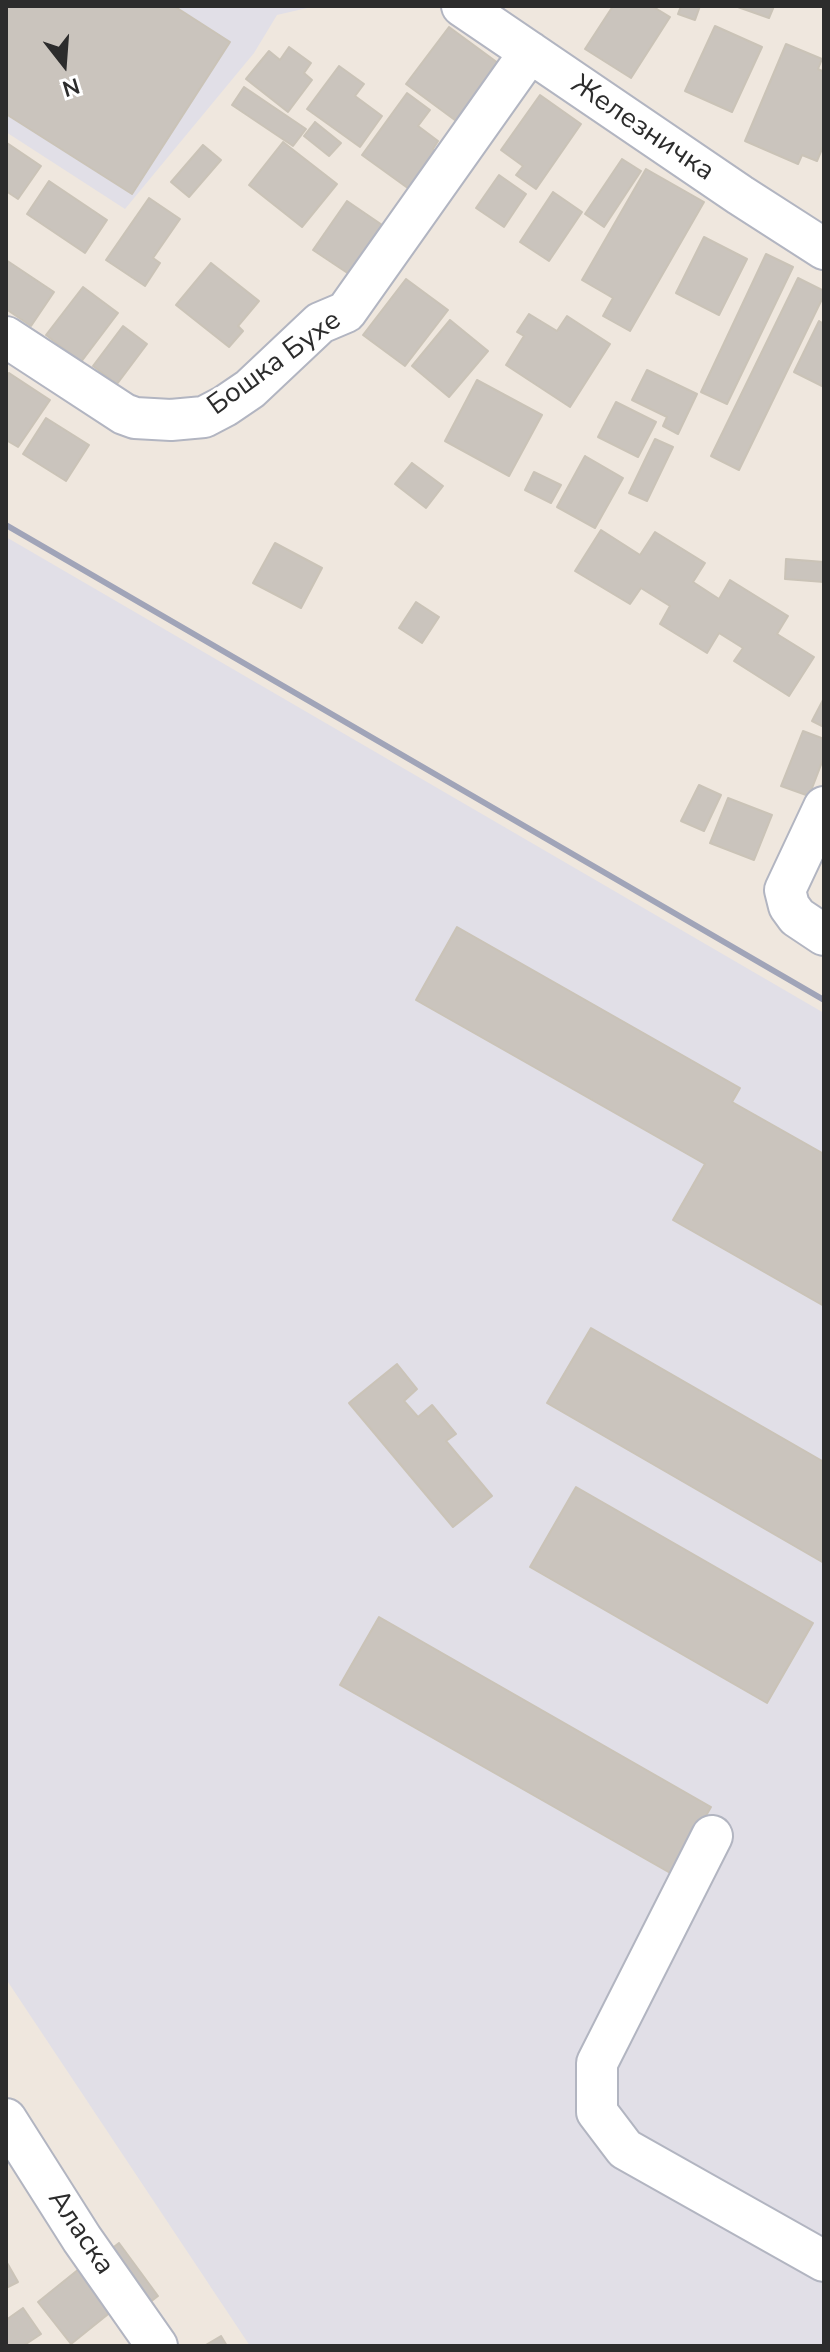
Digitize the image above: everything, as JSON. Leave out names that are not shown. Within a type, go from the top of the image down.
[{"type":"street","name":"Железничка","points":[[462,6],[824,249]]},
{"type":"street","name":"Бошка Бухе","points":[[6,337],[124,414],[135,418],[204,417],[225,406],[250,389],[320,323],[346,312],[530,52]]},
{"type":"street","points":[[824,807],[785,890],[789,906],[797,917],[824,935]]},
{"type":"street","points":[[712,1836],[597,2063],[597,2112],[625,2149],[824,2261]]},
{"type":"street","name":"Аласка","points":[[6,2119],[82,2239],[157,2346]]},
{"type":"shaded area","points":[[6,6],[351,6],[307,8],[277,15],[254,53],[125,209],[6,132]]},
{"type":"shaded area","points":[[6,537],[824,1013],[824,2346],[250,2346],[6,1979]]},
{"type":"building","points":[[6,6],[174,6],[230,42],[132,194],[6,114]]},
{"type":"building","points":[[613,6],[652,6],[670,17],[631,78],[585,49]]},
{"type":"building","points":[[681,6],[700,6],[695,20],[678,14]]},
{"type":"building","points":[[735,6],[774,6],[769,18]]},
{"type":"building","points":[[715,26],[762,47],[732,112],[685,91]]},
{"type":"building","points":[[449,27],[498,63],[463,126],[406,84]]},
{"type":"building","points":[[786,44],[822,59],[818,69],[824,72],[824,144],[817,161],[802,155],[798,164],[745,141]]},
{"type":"building","points":[[289,47],[311,63],[304,73],[312,80],[288,112],[246,79],[269,51],[280,60]]},
{"type":"building","points":[[339,66],[364,84],[355,96],[382,116],[360,147],[307,109]]},
{"type":"building","points":[[244,87],[306,129],[293,146],[232,105]]},
{"type":"building","points":[[407,93],[430,110],[418,126],[438,141],[433,149],[443,157],[416,194],[362,155]]},
{"type":"building","points":[[540,95],[581,124],[536,189],[516,175],[523,166],[501,150]]},
{"type":"building","points":[[315,122],[341,143],[329,156],[304,136]]},
{"type":"building","points":[[283,142],[337,184],[302,227],[249,185]]},
{"type":"building","points":[[7,143],[41,166],[18,199],[6,191]]},
{"type":"building","points":[[203,145],[221,160],[189,197],[171,182]]},
{"type":"building","points":[[622,159],[641,171],[604,227],[585,214]]},
{"type":"building","points":[[646,169],[704,202],[630,331],[603,316],[613,298],[582,280]]},
{"type":"building","points":[[499,175],[526,194],[504,227],[476,208]]},
{"type":"building","points":[[49,181],[107,220],[85,253],[27,214]]},
{"type":"building","points":[[553,192],[582,212],[549,261],[520,242]]},
{"type":"building","points":[[149,198],[180,219],[153,258],[160,263],[145,286],[106,260]]},
{"type":"building","points":[[347,201],[388,229],[355,278],[313,250]]},
{"type":"building","points":[[704,237],[747,259],[719,315],[676,293]]},
{"type":"building","points":[[766,254],[793,267],[727,404],[701,392]]},
{"type":"building","points":[[6,260],[54,292],[31,326],[6,309]]},
{"type":"building","points":[[211,263],[259,301],[238,326],[243,331],[229,347],[176,305]]},
{"type":"building","points":[[798,278],[824,291],[824,295],[739,470],[711,456]]},
{"type":"building","points":[[406,279],[448,310],[405,366],[363,335]]},
{"type":"building","points":[[83,287],[118,313],[81,362],[46,335]]},
{"type":"building","points":[[529,314],[557,331],[567,316],[610,344],[570,407],[506,365],[524,336],[517,332]]},
{"type":"building","points":[[450,320],[488,351],[449,397],[412,366]]},
{"type":"building","points":[[819,321],[824,324],[824,387],[794,372]]},
{"type":"building","points":[[123,326],[147,344],[117,384],[93,366]]},
{"type":"building","points":[[647,370],[697,394],[678,434],[663,426],[667,417],[632,400]]},
{"type":"building","points":[[9,373],[50,400],[18,447],[6,440],[6,378]]},
{"type":"building","points":[[477,380],[542,415],[509,476],[445,441]]},
{"type":"building","points":[[616,402],[656,422],[638,457],[598,437]]},
{"type":"building","points":[[46,418],[89,445],[66,481],[23,454]]},
{"type":"building","points":[[655,439],[673,447],[647,501],[629,493]]},
{"type":"building","points":[[585,456],[623,478],[595,528],[557,507]]},
{"type":"building","points":[[412,463],[443,486],[426,508],[395,484]]},
{"type":"building","points":[[534,472],[561,485],[551,503],[525,490]]},
{"type":"building","points":[[601,530],[640,555],[655,532],[705,563],[693,582],[719,599],[730,580],[788,616],[777,634],[814,657],[789,696],[734,661],[743,648],[719,633],[707,653],[660,624],[670,606],[641,588],[630,604],[575,571]]},
{"type":"building","points":[[275,543],[322,568],[301,608],[253,583]]},
{"type":"building","points":[[786,559],[824,562],[824,582],[785,579]]},
{"type":"building","points":[[416,602],[439,617],[422,643],[399,628]]},
{"type":"building","points":[[824,698],[824,727],[812,721]]},
{"type":"building","points":[[803,731],[824,739],[824,757],[809,796],[781,786]]},
{"type":"building","points":[[699,785],[721,795],[704,831],[681,821]]},
{"type":"building","points":[[728,798],[772,815],[754,860],[710,843]]},
{"type":"building","points":[[457,927],[740,1088],[732,1102],[824,1154],[824,1306],[673,1220],[705,1164],[416,1000]]},
{"type":"building","points":[[591,1328],[824,1462],[824,1563],[547,1403]]},
{"type":"building","points":[[397,1364],[417,1389],[404,1401],[418,1417],[432,1405],[456,1434],[446,1441],[492,1496],[453,1527],[349,1403]]},
{"type":"building","points":[[576,1487],[813,1623],[767,1703],[530,1567]]},
{"type":"building","points":[[379,1617],[711,1807],[672,1874],[340,1685]]},
{"type":"building","points":[[119,2243],[158,2296],[145,2306],[106,2253]]},
{"type":"building","points":[[6,2261],[18,2282],[6,2288]]},
{"type":"building","points":[[79,2269],[112,2311],[71,2344],[38,2302]]},
{"type":"building","points":[[23,2308],[41,2334],[23,2346],[7,2346],[6,2320]]},
{"type":"building","points":[[221,2336],[227,2346],[204,2346]]},
{"type":"railway","points":[[6,525],[824,1000]]}]
